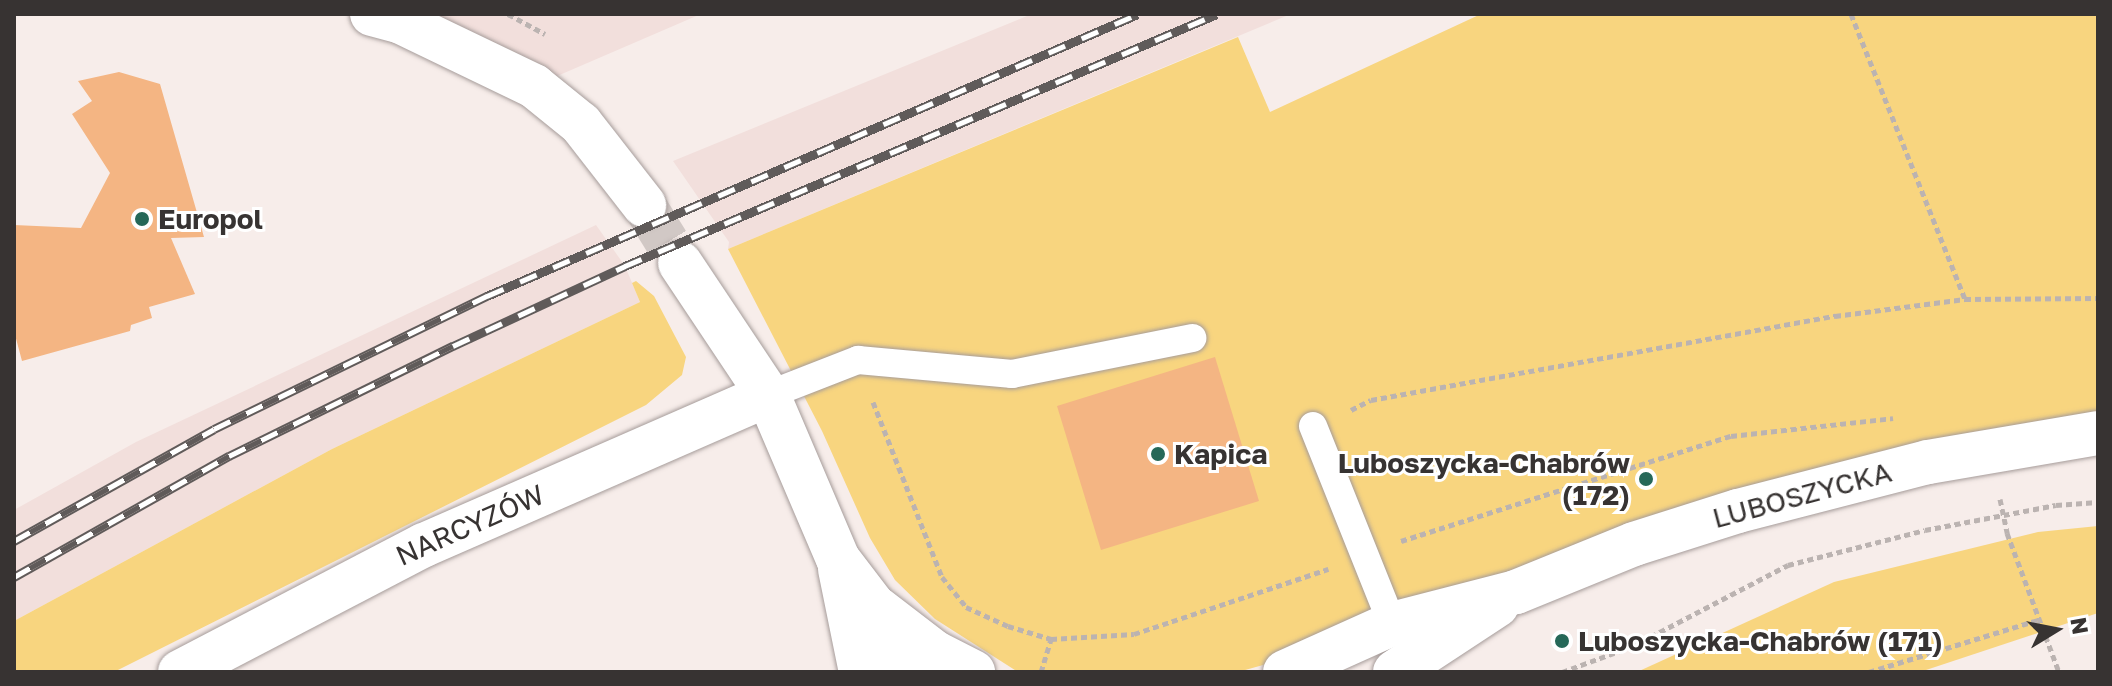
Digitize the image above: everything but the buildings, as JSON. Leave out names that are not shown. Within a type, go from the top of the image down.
[{"type":"street","points":[[372,14],[401,22],[534,86],[581,124],[644,205]]},
{"type":"street","points":[[680,263],[768,395],[838,559],[861,672]]},
{"type":"street","name":"NARCYZÓW","points":[[180,672],[424,545],[768,395]]},
{"type":"street","name":"LUBOSZYCKA","points":[[1285,672],[1392,624],[1516,592],[1634,544],[1840,482],[2098,433]]},
{"type":"street","points":[[838,559],[873,605],[904,672]]},
{"type":"street","name":"LUBOSZYCKA","points":[[1395,672],[1516,592]]},
{"type":"street","points":[[873,605],[934,652],[973,672]]},
{"type":"lane","points":[[768,395],[858,360],[1012,374],[1192,338]]},
{"type":"lane","points":[[1313,426],[1392,624]]},
{"type":"path","points":[[1851,14],[1965,299]]},
{"type":"path","points":[[1313,426],[1371,400],[1835,316],[1965,299],[2098,298]]},
{"type":"path","points":[[858,360],[942,577],[966,607],[984,617],[1051,639],[1134,634],[1454,522],[1516,508],[1731,436],[1896,417]]},
{"type":"path","points":[[1562,672],[1633,646],[1788,565],[2003,515],[2098,502]]},
{"type":"path","points":[[2003,515],[2059,672]]},
{"type":"path","points":[[1869,672],[2041,619]]},
{"type":"path","points":[[1041,672],[1051,639]]},
{"type":"shaded area","points":[[372,14],[701,14],[534,86]]},
{"type":"shaded area","points":[[1032,14],[1291,14],[728,249],[729,242],[673,161]]},
{"type":"shaded area","points":[[1481,14],[2098,14],[2098,433],[1238,672],[1018,672],[935,619],[895,580],[870,538],[822,431],[728,249],[1238,37],[1270,112]]},
{"type":"shaded area","points":[[596,225],[625,266],[640,302],[332,449],[14,621],[14,510],[136,442]]},
{"type":"shaded area","points":[[636,281],[654,296],[686,357],[682,375],[646,405],[114,672],[14,672],[14,621],[332,449],[640,302],[632,283]]},
{"type":"shaded area","points":[[2098,526],[2098,613],[1920,672],[1637,672],[1834,582],[2038,532]]},
{"type":"tunnel","points":[[644,205],[680,263]]},
{"type":"railway","points":[[14,541],[214,429],[487,296],[1138,14]]},
{"type":"railway","points":[[14,577],[229,456],[453,346],[625,266],[1217,14]]},
{"type":"place","name":"Europol","points":[[142,219]]},
{"type":"place","name":"Kapica","points":[[1158,454]]},
{"type":"place","name":"Luboszycka-Chabrów (172)","points":[[1646,479]]},
{"type":"place","name":"Luboszycka-Chabrów (171)","points":[[1562,641]]}]
